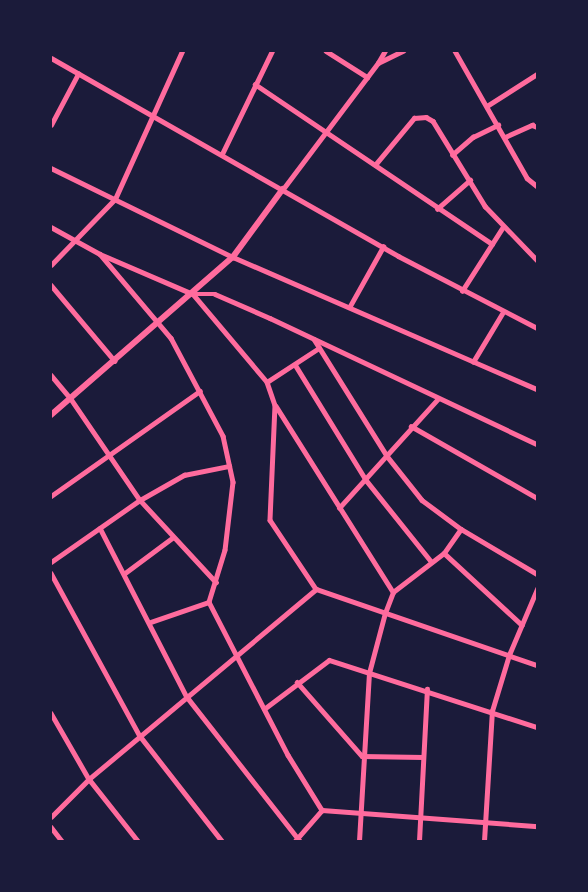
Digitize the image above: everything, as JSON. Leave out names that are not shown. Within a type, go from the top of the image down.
[{"type":"main road","points":[[51,415],[193,294],[233,257],[283,189]]},
{"type":"street","points":[[51,265],[115,199],[155,117],[182,51]]},
{"type":"street","points":[[222,154],[272,51]]},
{"type":"street","points":[[326,51],[367,77]]},
{"type":"street","points":[[283,189],[378,63],[385,51]]},
{"type":"street","points":[[378,63],[404,51]]},
{"type":"street","points":[[455,51],[528,178],[537,186]]},
{"type":"street","points":[[51,58],[462,291],[537,328]]},
{"type":"street","points":[[51,125],[78,74]]},
{"type":"street","points":[[487,106],[537,74]]},
{"type":"street","points":[[255,84],[492,244]]},
{"type":"street","points":[[375,165],[414,118],[433,121],[452,155],[504,227],[537,260]]},
{"type":"street","points":[[452,155],[473,137],[498,125]]},
{"type":"street","points":[[505,136],[532,126],[537,127]]},
{"type":"street","points":[[51,168],[233,257],[350,306],[537,389]]},
{"type":"street","points":[[437,208],[470,180]]},
{"type":"street","points":[[51,227],[76,239],[100,254],[193,294],[214,294],[537,444]]},
{"type":"street","points":[[462,291],[504,227]]},
{"type":"street","points":[[350,306],[383,247]]},
{"type":"street","points":[[100,254],[159,322],[200,391],[223,436],[233,482],[224,550],[209,602],[264,709],[322,810]]},
{"type":"street","points":[[51,285],[115,361]]},
{"type":"street","points":[[193,294],[267,382],[275,405],[394,592]]},
{"type":"street","points":[[473,362],[503,312]]},
{"type":"street","points":[[313,339],[387,456],[422,500],[461,529],[537,574]]},
{"type":"street","points":[[267,382],[296,366],[319,348]]},
{"type":"street","points":[[296,366],[366,480],[431,561]]},
{"type":"street","points":[[51,375],[71,398],[140,500],[172,538],[216,582]]},
{"type":"street","points":[[51,496],[200,391]]},
{"type":"street","points":[[339,508],[366,480],[411,426],[438,399]]},
{"type":"street","points":[[275,405],[270,520],[316,589],[537,665]]},
{"type":"street","points":[[411,426],[537,498]]},
{"type":"street","points":[[51,562],[140,500],[184,475],[229,466]]},
{"type":"street","points":[[100,528],[151,622],[187,697],[300,839]]},
{"type":"street","points":[[359,841],[362,756],[369,673],[385,613],[394,592],[431,561],[444,553],[461,529]]},
{"type":"street","points":[[125,573],[172,538]]},
{"type":"street","points":[[444,553],[522,625]]},
{"type":"street","points":[[51,573],[140,736],[222,841]]},
{"type":"street","points":[[51,816],[89,779],[316,589]]},
{"type":"street","points":[[484,841],[492,712],[509,655],[537,589]]},
{"type":"street","points":[[151,622],[209,602]]},
{"type":"street","points":[[264,709],[297,682],[329,660],[427,689],[537,727]]},
{"type":"street","points":[[297,682],[362,756],[423,757]]},
{"type":"street","points":[[420,841],[427,689]]},
{"type":"street","points":[[51,713],[89,779],[138,841]]},
{"type":"street","points":[[295,841],[300,839],[322,810]]},
{"type":"street","points":[[322,810],[537,826]]},
{"type":"street","points":[[51,827],[62,841]]}]
